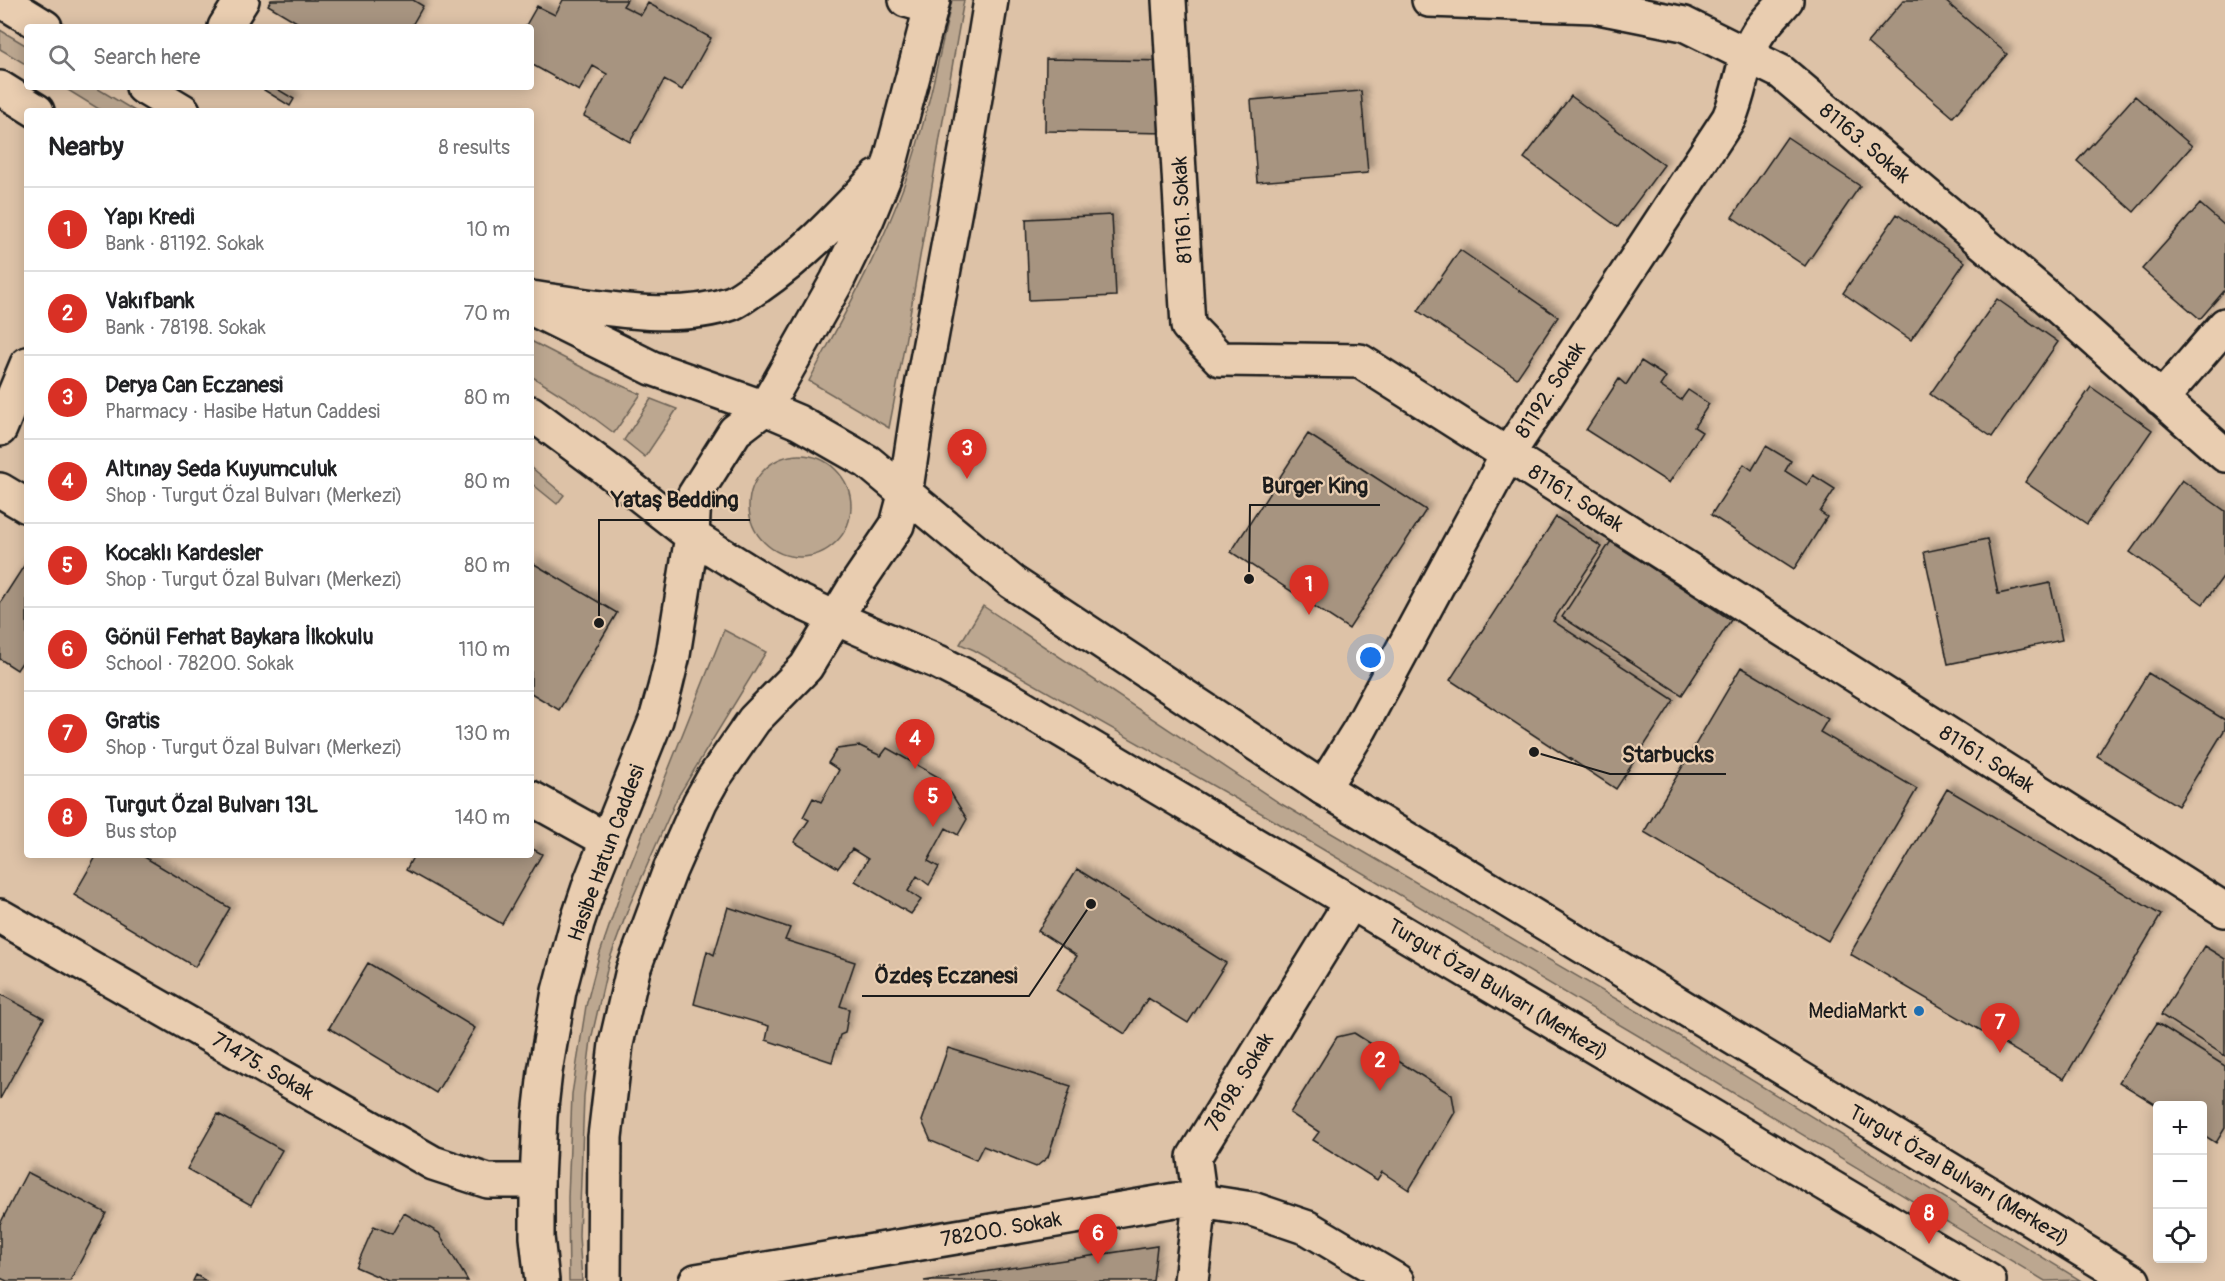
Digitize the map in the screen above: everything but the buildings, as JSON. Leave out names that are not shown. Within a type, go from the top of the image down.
[{"type":"main road","points":[[1,0],[40,24]]},
{"type":"main road","points":[[227,24],[242,0]]},
{"type":"main road","points":[[604,1281],[607,1114],[616,1044],[633,970],[670,870],[700,802],[713,779],[754,720],[806,667],[835,618],[897,525],[905,495],[919,403],[969,134],[991,0]]},
{"type":"main road","name":"81161. Sokak","points":[[1169,0],[1188,326],[1220,359],[1360,361],[2225,910]]},
{"type":"main road","name":"81163. Sokak","points":[[1429,0],[1594,3],[1684,24],[1781,72],[2046,296],[2225,455]]},
{"type":"main road","name":"81192. Sokak","points":[[1323,788],[1360,729],[1508,454],[1729,118],[1758,33],[1786,0]]},
{"type":"main road","points":[[692,536],[694,496],[735,430],[765,408],[837,281],[867,219],[890,163],[907,102],[923,2]]},
{"type":"main road","points":[[0,88],[32,108]]},
{"type":"main road","points":[[151,90],[181,101]]},
{"type":"main road","points":[[534,298],[632,312],[680,312],[735,302],[813,244],[890,163]]},
{"type":"main road","points":[[534,309],[652,368],[798,422],[868,462],[905,495]]},
{"type":"main road","points":[[2161,399],[2225,325]]},
{"type":"main road","points":[[0,429],[24,371]]},
{"type":"main road","points":[[534,415],[604,466],[692,536],[789,596],[835,618]]},
{"type":"main road","points":[[0,490],[24,504]]},
{"type":"main road","name":"Turgut Özal Bulvarı (Merkezi)","points":[[905,495],[1012,582],[1323,788],[2133,1281]]},
{"type":"main road","name":"Hasibe Hatun Caddesi","points":[[542,1281],[537,1237],[537,1181],[543,1083],[559,991],[577,923],[607,840],[656,720],[673,655],[692,536]]},
{"type":"main road","name":"Turgut Özal Bulvarı (Merkezi)","points":[[835,618],[938,662],[1006,697],[1989,1281]]},
{"type":"main road","points":[[534,800],[607,840]]},
{"type":"main road","name":"78198. Sokak","points":[[1191,1281],[1200,1201],[1194,1157],[1351,902]]},
{"type":"main road","name":"71475. Sokak","points":[[0,916],[433,1163],[488,1181],[537,1181]]},
{"type":"main road","name":"78200. Sokak","points":[[696,1281],[1175,1200],[1200,1201],[1252,1209],[1308,1228],[1397,1281]]},
{"type":"shaded area","points":[[952,0],[964,0],[889,428],[809,381],[855,295],[906,181],[928,104]]},
{"type":"shaded area","points":[[0,30],[24,44],[24,63],[0,49]]},
{"type":"shaded area","points":[[68,90],[100,90],[130,108],[97,108]]},
{"type":"shaded area","points":[[534,343],[595,374],[641,394],[614,433],[574,403],[534,378]]},
{"type":"shaded area","points":[[651,399],[677,409],[645,457],[624,440]]},
{"type":"shaded area","points":[[800,455],[819,459],[836,470],[847,487],[851,506],[847,525],[836,542],[819,553],[800,557],[781,553],[764,542],[753,525],[749,506],[753,487],[764,470],[781,459]]},
{"type":"shaded area","points":[[534,470],[564,495],[557,504],[534,485]]},
{"type":"shaded area","points":[[983,606],[1278,802],[1666,1028],[2080,1280],[2045,1281],[1654,1045],[1268,817],[960,644]]},
{"type":"shaded area","points":[[724,630],[766,652],[677,798],[630,904],[609,961],[591,1040],[584,1096],[579,1236],[582,1281],[569,1281],[568,1198],[572,1094],[586,1006],[599,956],[628,871]]},
{"type":"place","name":"Derya Can Eczanesi","points":[[967,479]]},
{"type":"place","name":"Burger King","points":[[1249,579]]},
{"type":"place","name":"Yapı Kredi","points":[[1309,615]]},
{"type":"place","name":"Yataş Bedding","points":[[599,623]]},
{"type":"place","name":"Starbucks","points":[[1534,752]]},
{"type":"place","name":"Altınay Seda Kuyumculuk","points":[[915,769]]},
{"type":"place","name":"Kocaklı Kardesler","points":[[933,827]]},
{"type":"place","name":"Özdeş Eczanesi","points":[[1091,904]]},
{"type":"place","name":"MediaMarkt","points":[[1919,1011]]},
{"type":"place","name":"Gratis","points":[[2000,1053]]},
{"type":"place","name":"Vakıfbank","points":[[1380,1091]]},
{"type":"place","name":"Turgut Özal Bulvarı 13L","points":[[1929,1244]]},
{"type":"place","name":"Gönül Ferhat Baykara İlkokulu","points":[[1098,1264]]}]
